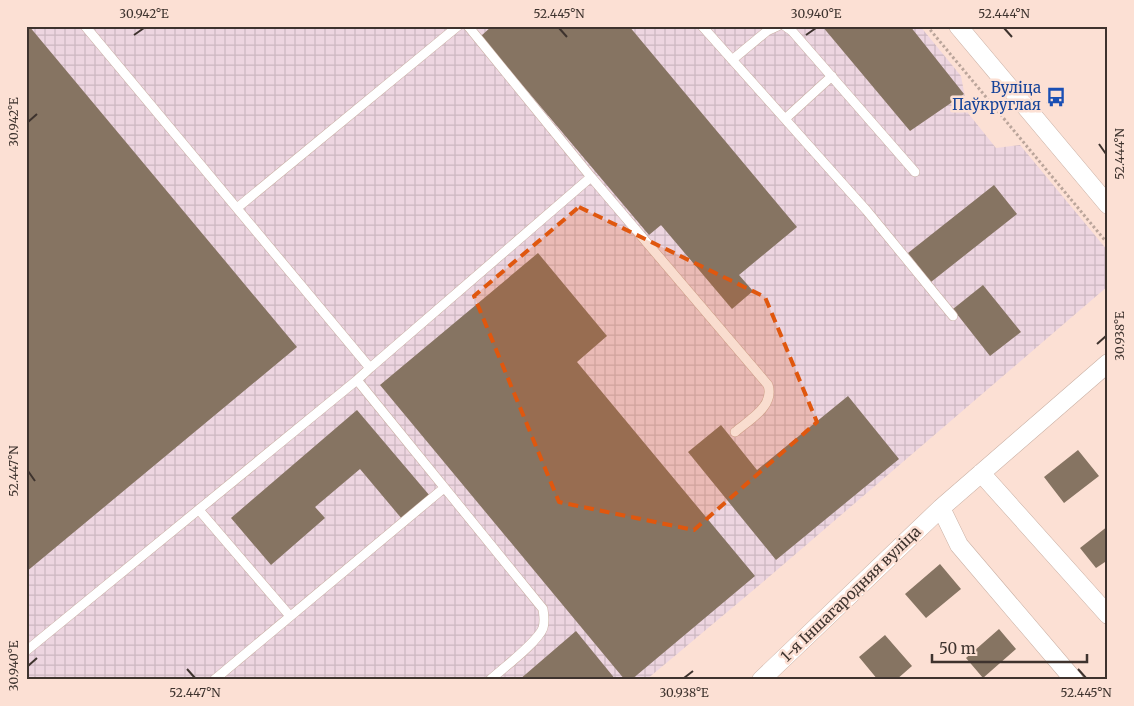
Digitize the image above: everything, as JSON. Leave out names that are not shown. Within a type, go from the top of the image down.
[{"type":"street","points":[[958,26],[1108,205]]},
{"type":"street","points":[[1078,169],[1108,182]]},
{"type":"street","name":"1-я Іншагародняя вуліца","points":[[761,680],[942,508],[1108,363]]},
{"type":"street","points":[[981,473],[1108,615]]},
{"type":"street","points":[[942,508],[959,545],[1074,680]]},
{"type":"lane","points":[[85,26],[370,368]]},
{"type":"lane","points":[[237,208],[458,26]]},
{"type":"lane","points":[[468,26],[591,177],[768,385],[770,392],[764,407],[735,432]]},
{"type":"lane","points":[[702,26],[867,212],[953,316]]},
{"type":"lane","points":[[732,60],[767,31],[778,26]]},
{"type":"lane","points":[[785,26],[792,31],[915,172]]},
{"type":"lane","points":[[785,119],[832,76]]},
{"type":"lane","points":[[26,651],[357,380],[591,177]]},
{"type":"lane","points":[[357,380],[543,609],[545,618],[543,629],[535,640],[490,680]]},
{"type":"lane","points":[[214,680],[444,488]]},
{"type":"lane","points":[[198,510],[290,616]]},
{"type":"path","points":[[927,26],[1108,244]]},
{"type":"highlighted area","points":[[579,207],[765,297],[817,422],[694,530],[559,502],[474,296]]},
{"type":"shaded area","points":[[26,26],[920,26],[961,76],[968,113],[996,148],[1020,145],[1108,251],[1108,286],[646,680],[26,680]]},
{"type":"building","points":[[26,26],[29,26],[297,347],[26,572]]},
{"type":"building","points":[[492,26],[629,26],[797,227],[739,275],[753,291],[732,309],[661,225],[649,235],[481,36]]},
{"type":"building","points":[[822,26],[910,26],[964,94],[910,131]]},
{"type":"building","points":[[994,185],[1017,214],[931,282],[908,253]]},
{"type":"building","points":[[538,253],[607,336],[577,362],[755,576],[631,680],[625,680],[380,385]]},
{"type":"building","points":[[983,285],[1021,332],[990,356],[953,309]]},
{"type":"building","points":[[848,396],[899,459],[776,560],[688,452],[721,425],[757,470]]},
{"type":"building","points":[[357,410],[430,496],[402,519],[360,469],[315,507],[325,518],[271,565],[231,518]]},
{"type":"building","points":[[1078,450],[1099,476],[1064,503],[1044,477]]},
{"type":"building","points":[[1108,526],[1108,560],[1096,568],[1080,548]]},
{"type":"building","points":[[940,564],[961,589],[926,618],[905,594]]},
{"type":"building","points":[[999,629],[1016,649],[983,678],[966,658]]},
{"type":"building","points":[[576,631],[616,680],[519,680]]},
{"type":"building","points":[[885,635],[912,666],[896,680],[878,680],[859,657]]},
{"type":"place","name":"Вуліца Паўкруглая","points":[[1056,97]]}]
